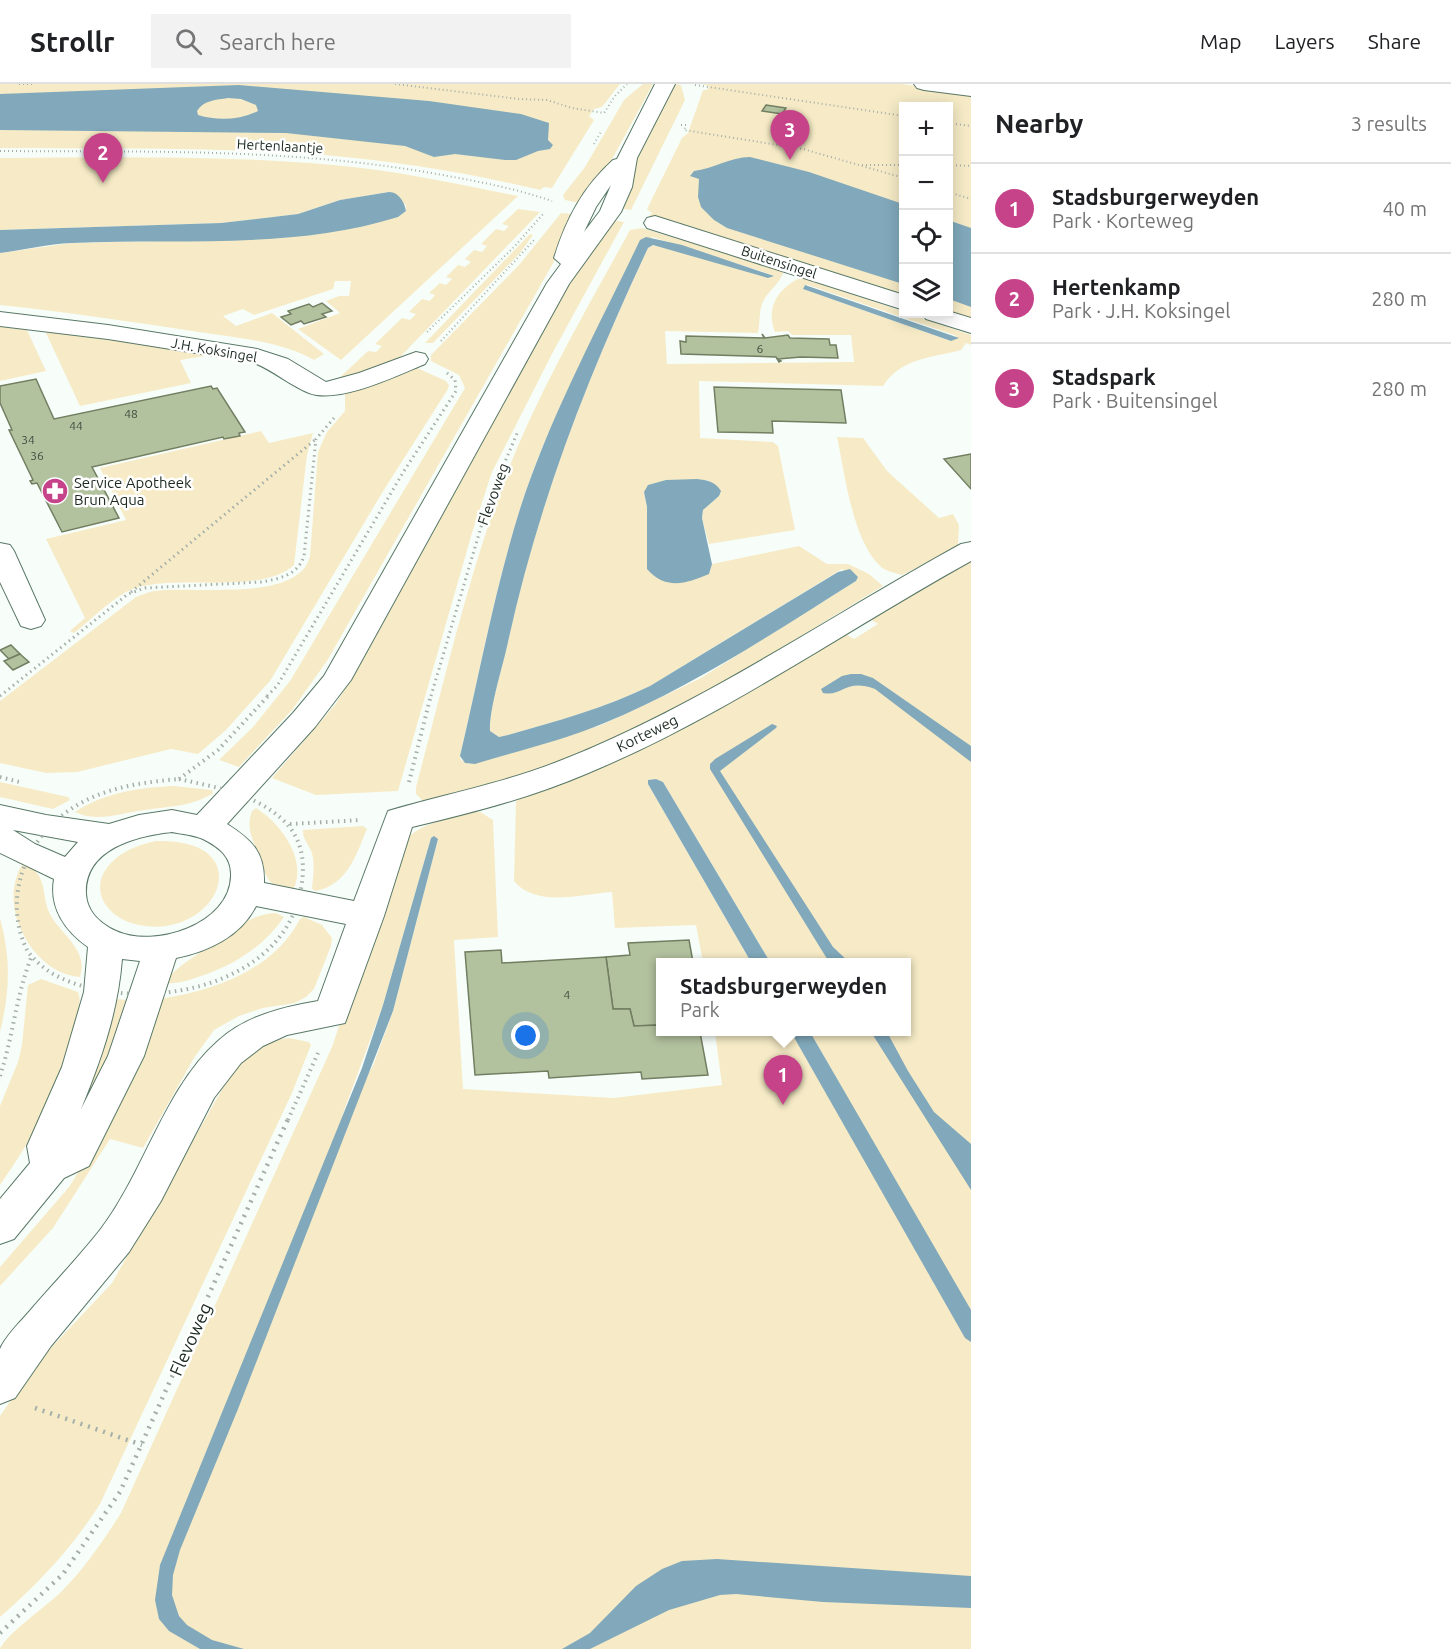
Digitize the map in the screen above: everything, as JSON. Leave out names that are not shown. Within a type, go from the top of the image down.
[{"type":"street","points":[[206,826],[304,720],[336,680],[558,283],[610,212],[621,187],[627,158],[665,84]]},
{"type":"street","points":[[924,84],[971,90]]},
{"type":"street","name":"Buitensingel","points":[[655,223],[899,302]]},
{"type":"street","points":[[946,318],[971,326]]},
{"type":"street","name":"J.H. Koksingel","points":[[0,319],[108,332],[257,356],[279,364],[321,389],[368,378],[416,359]]},
{"type":"street","name":"Korteweg","points":[[399,819],[473,802],[596,758],[685,715],[914,580],[971,550]]},
{"type":"street","points":[[0,551],[31,620]]},
{"type":"street","points":[[0,816],[46,826],[110,835]]},
{"type":"street","points":[[0,1385],[40,1327],[99,1263],[136,1210],[207,1078],[229,1052],[251,1035],[275,1025],[302,1016],[332,1013],[399,819]]},
{"type":"street","points":[[172,820],[206,826],[228,837],[240,848],[248,862],[250,877],[247,892],[232,916],[208,935],[186,944],[162,948],[122,946],[106,941],[89,931],[77,919],[70,905],[69,889],[73,874],[81,859],[110,835],[150,822],[172,820]]},
{"type":"street","points":[[0,837],[23,852],[73,874]]},
{"type":"street","points":[[247,892],[367,916]]},
{"type":"street","points":[[50,1167],[46,1146],[80,1067],[91,1031],[102,992],[106,941]]},
{"type":"street","points":[[0,1227],[50,1167],[76,1155],[126,1056],[162,948]]},
{"type":"path","points":[[19,84],[33,84]]},
{"type":"path","points":[[395,84],[519,99],[547,100],[572,108],[604,113],[615,96],[627,84]]},
{"type":"path","points":[[688,84],[899,115]]},
{"type":"path","points":[[682,117],[678,124],[686,125],[684,130],[803,149],[899,177]]},
{"type":"path","points":[[953,124],[971,126]]},
{"type":"path","name":"Hertenlaantje","points":[[0,151],[225,153],[376,163],[489,184],[537,195],[554,202],[514,247],[422,337],[416,347],[416,359]]},
{"type":"path","points":[[858,165],[899,165]]},
{"type":"path","points":[[953,165],[971,166]]},
{"type":"path","points":[[953,194],[971,200]]},
{"type":"path","points":[[416,359],[440,342],[535,239]]},
{"type":"path","points":[[179,779],[218,750],[277,686],[297,656],[404,471],[456,391],[457,384],[451,375],[416,359]]},
{"type":"path","points":[[0,696],[316,439],[340,412],[342,399],[336,387]]},
{"type":"path","name":"Flevoweg","points":[[399,819],[435,679],[489,500],[522,423]]},
{"type":"path","points":[[128,594],[145,588],[264,583],[284,577],[297,569],[304,556],[316,439]]},
{"type":"path","points":[[0,777],[28,784]]},
{"type":"path","points":[[85,795],[94,796]]},
{"type":"path","points":[[290,824],[399,819]]},
{"type":"path","points":[[0,1076],[8,1057],[21,986],[31,958]]},
{"type":"path","name":"Flevoweg","points":[[0,1633],[63,1575],[120,1492],[315,1060],[332,1013]]},
{"type":"path","points":[[33,1408],[142,1445]]},
{"type":"shaded area","points":[[0,84],[620,84],[602,107],[594,109],[589,116],[594,120],[552,188],[544,187],[540,190],[432,168],[324,155],[202,150],[0,148]]},
{"type":"shaded area","points":[[643,84],[653,84],[611,161],[579,203],[565,200],[563,195],[585,167],[624,100]]},
{"type":"shaded area","points":[[673,84],[681,85],[685,100],[631,210],[618,208],[632,169]]},
{"type":"shaded area","points":[[701,84],[902,84],[971,94],[971,321],[953,314],[953,102],[899,102],[899,297],[649,216],[652,213],[647,209],[682,138],[688,133],[703,90],[707,90],[709,86]]},
{"type":"shaded area","points":[[167,157],[333,165],[379,170],[518,196],[341,360],[298,329],[340,313],[326,301],[339,296],[349,296],[351,281],[335,281],[333,289],[254,315],[243,309],[223,316],[236,326],[272,313],[324,354],[314,360],[287,348],[243,338],[0,305],[0,253],[71,243],[284,238],[398,217],[406,211],[406,205],[389,192],[340,200],[298,214],[221,223],[0,230],[0,158]]},
{"type":"shaded area","points":[[518,209],[540,212],[401,356],[388,365],[336,381],[368,351],[376,352],[382,346],[375,344],[402,318],[410,320],[416,314],[409,312],[422,299],[430,301],[435,295],[429,293],[440,283],[446,285],[452,279],[446,277],[458,265],[465,267],[471,262],[465,259],[474,250],[482,252],[487,246],[481,244],[496,229],[504,231],[509,226],[502,224]]},
{"type":"shaded area","points":[[561,213],[573,214],[556,258],[327,661],[292,710],[239,767],[219,760],[253,727],[290,681],[465,388],[459,375],[431,361],[431,355],[519,265]]},
{"type":"shaded area","points":[[612,220],[624,222],[553,352],[492,472],[472,533],[398,791],[316,795],[272,778],[335,705],[363,660],[573,276]]},
{"type":"shaded area","points":[[642,228],[784,271],[762,304],[758,333],[665,331],[667,364],[854,362],[851,335],[792,335],[788,331],[775,332],[772,314],[776,299],[787,286],[802,277],[899,310],[899,316],[808,285],[805,285],[803,289],[951,341],[957,336],[904,318],[921,318],[971,335],[971,345],[966,343],[961,350],[908,364],[890,377],[883,386],[699,381],[700,438],[773,442],[778,446],[795,530],[709,544],[702,518],[703,510],[719,496],[708,480],[666,480],[644,492],[647,507],[647,569],[709,574],[712,564],[799,546],[827,564],[848,564],[869,574],[883,586],[696,700],[568,761],[478,791],[424,802],[416,794],[416,787],[487,530],[527,426],[630,230]],"holes":[[[652,237],[773,275],[653,245],[648,248],[585,392],[550,489],[520,590],[494,700],[490,732],[499,737],[508,735],[581,714],[633,694],[650,686],[842,569],[856,581],[701,678],[599,726],[469,764],[461,760],[460,756],[495,600],[528,485],[542,448],[580,367]]]},
{"type":"shaded area","points":[[530,234],[533,235],[520,253],[433,343],[425,343]]},
{"type":"shaded area","points":[[0,326],[26,328],[46,371],[0,381]]},
{"type":"shaded area","points":[[49,330],[211,355],[180,360],[191,383],[80,406],[46,333]]},
{"type":"shaded area","points":[[415,367],[446,381],[449,385],[448,389],[382,493],[270,681],[226,730],[198,754],[171,749],[77,772],[46,773],[0,763],[0,701],[136,597],[154,591],[266,587],[286,581],[302,571],[310,556],[318,452],[327,432],[345,411],[345,390]]},
{"type":"shaded area","points":[[261,431],[269,443],[313,433],[307,455],[294,565],[279,574],[261,580],[172,583],[133,589],[110,603],[74,633],[70,631],[85,618],[46,539],[126,520],[100,468]]},
{"type":"shaded area","points":[[837,437],[863,438],[887,471],[939,518],[953,514],[959,525],[958,547],[902,575],[887,571],[880,566],[870,554],[856,523]]},
{"type":"shaded area","points":[[971,559],[971,1649],[0,1649],[11,1635],[70,1583],[121,1513],[332,1047],[399,848],[413,833],[441,820],[472,812],[480,812],[493,820],[498,937],[454,940],[463,1089],[614,1098],[722,1085],[716,1036],[793,1036],[827,1094],[845,1093],[812,1036],[911,1036],[911,958],[768,958],[663,782],[656,779],[649,780],[648,784],[749,958],[702,958],[696,925],[615,928],[612,892],[574,897],[547,897],[523,889],[514,881],[516,802],[523,795],[844,633],[854,639],[878,624],[868,618]],"holes":[[[431,838],[438,839],[393,1011],[373,1066],[342,1116],[383,1005]]]},
{"type":"shaded area","points":[[0,782],[68,797],[70,800],[53,809],[0,797]]},
{"type":"shaded area","points":[[174,786],[212,790],[213,793],[197,801],[172,807],[109,816],[92,817],[75,812],[98,800],[123,792]]},
{"type":"shaded area","points":[[256,808],[274,823],[289,842],[297,865],[294,888],[279,888],[267,876],[249,823],[252,811]]},
{"type":"shaded area","points":[[363,826],[367,829],[354,858],[343,875],[327,887],[316,891],[312,889],[313,858],[303,830]]},
{"type":"shaded area","points":[[156,841],[189,844],[210,855],[218,870],[217,888],[207,905],[190,918],[167,926],[139,925],[116,915],[108,908],[100,889],[101,879],[106,869],[115,859],[134,847]]},
{"type":"shaded area","points":[[25,863],[38,874],[51,916],[78,951],[82,968],[80,977],[64,974],[50,966],[27,942],[15,910],[14,894],[18,872]]},
{"type":"shaded area","points":[[276,913],[284,917],[266,938],[245,955],[208,973],[181,982],[167,983],[166,980],[181,966],[241,925],[257,917]]},
{"type":"shaded area","points":[[304,917],[322,925],[332,938],[314,989],[295,1003],[263,1008],[239,1016],[214,1030],[194,1058],[143,1148],[110,1139],[53,1228],[0,1286],[0,1267],[69,1187],[96,1144],[160,999],[221,984],[258,965],[275,952],[289,937],[300,919]]},
{"type":"shaded area","points":[[0,918],[6,947],[8,975],[6,1003],[0,1032]]},
{"type":"shaded area","points":[[41,979],[78,992],[79,1012],[64,1067],[46,1108],[25,1147],[0,1185],[0,1106],[18,1062],[22,1045],[28,985]]},
{"type":"shaded area","points":[[116,999],[128,1000],[102,1081],[73,1123]]},
{"type":"shaded area","points":[[289,1038],[309,1042],[311,1045],[292,1093],[100,1504],[54,1564],[0,1617],[0,1416],[35,1365],[112,1283],[241,1056],[275,1040]]},
{"type":"water","points":[[239,85],[429,101],[521,114],[549,123],[548,140],[553,145],[550,149],[516,160],[505,160],[455,154],[434,157],[405,146],[286,133],[0,130],[0,94]],"holes":[[[228,98],[241,99],[256,105],[258,111],[228,119],[198,115],[197,111],[200,107],[211,101]]]},
{"type":"water","points":[[750,157],[809,172],[899,203],[899,283],[727,228],[714,220],[701,207],[698,197],[699,179],[690,176],[694,171]]},
{"type":"water","points":[[389,192],[399,196],[404,205],[406,211],[398,217],[318,234],[236,240],[72,243],[0,253],[0,230],[221,223],[298,214],[340,200]]},
{"type":"water","points":[[953,222],[971,228],[971,307],[953,300]]},
{"type":"water","points":[[646,237],[682,245],[774,276],[768,278],[653,245],[648,248],[585,393],[550,490],[520,590],[494,700],[490,731],[499,737],[508,735],[581,714],[633,694],[650,686],[838,572],[850,569],[858,577],[856,581],[732,658],[636,709],[555,741],[475,764],[465,763],[460,756],[495,601],[511,539],[532,474],[576,373],[640,240]]},
{"type":"water","points":[[805,285],[959,338],[951,341],[803,289]]},
{"type":"water","points":[[697,479],[717,485],[721,491],[719,496],[703,510],[702,518],[712,564],[709,574],[676,583],[661,580],[647,569],[647,507],[644,492],[648,485],[666,480]]},
{"type":"water","points":[[851,674],[873,678],[971,746],[971,762],[875,689],[851,686],[835,693],[823,693],[821,689],[842,676]]},
{"type":"water","points":[[772,724],[777,726],[720,771],[833,947],[845,958],[827,958],[710,769],[710,764]]},
{"type":"water","points":[[656,779],[663,782],[768,958],[749,958],[648,784],[648,780]]},
{"type":"water","points":[[434,836],[438,839],[393,1011],[238,1409],[180,1550],[173,1575],[172,1595],[179,1616],[187,1625],[212,1640],[244,1649],[200,1649],[169,1631],[159,1619],[155,1600],[160,1565],[362,1068],[383,1005],[431,838]]},
{"type":"water","points":[[793,1036],[812,1036],[971,1310],[971,1342],[965,1338]]},
{"type":"water","points":[[874,1036],[889,1036],[934,1112],[971,1144],[971,1190]]},
{"type":"water","points":[[717,1559],[971,1576],[971,1608],[823,1602],[736,1594],[720,1595],[669,1610],[590,1649],[562,1649],[590,1633],[636,1586],[662,1569],[682,1561]]},
{"type":"building","points":[[766,105],[786,108],[782,114],[762,111]]},
{"type":"building","points":[[322,303],[332,311],[322,314],[326,317],[304,324],[301,321],[291,325],[281,317],[291,314],[288,311],[309,304],[313,307]]},
{"type":"building","points":[[762,334],[765,338],[788,335],[790,338],[829,339],[830,345],[836,345],[838,358],[801,357],[778,359],[781,361],[779,362],[776,357],[681,354],[680,341],[686,342],[686,336],[764,338]]},
{"type":"building","points":[[36,379],[54,419],[211,386],[213,389],[217,388],[245,432],[239,433],[240,436],[224,439],[223,437],[92,467],[119,518],[62,532],[37,483],[32,484],[30,481],[33,480],[9,430],[12,430],[0,403],[0,386]]},
{"type":"building","points":[[714,387],[841,390],[846,423],[772,421],[773,433],[718,432]]},
{"type":"building","points":[[971,454],[971,489],[944,459]]},
{"type":"building","points":[[11,645],[20,654],[9,659],[0,650]]},
{"type":"building","points":[[20,654],[29,662],[13,670],[4,661]]},
{"type":"building","points":[[689,940],[692,958],[656,958],[656,1025],[634,1026],[630,1009],[613,1009],[606,957],[630,955],[628,943]]},
{"type":"building","points":[[501,950],[502,963],[606,957],[613,1009],[630,1009],[634,1026],[656,1025],[656,1036],[701,1036],[708,1075],[642,1079],[641,1072],[549,1078],[548,1071],[475,1075],[465,952]]},
{"type":"place","name":"Stadspark","points":[[790,160]]},
{"type":"place","name":"Hertenkamp","points":[[103,183]]},
{"type":"place","name":"Service Apotheek Brun Aqua","points":[[55,491]]},
{"type":"place","name":"Stadsburgerweyden","points":[[783,1105]]}]
